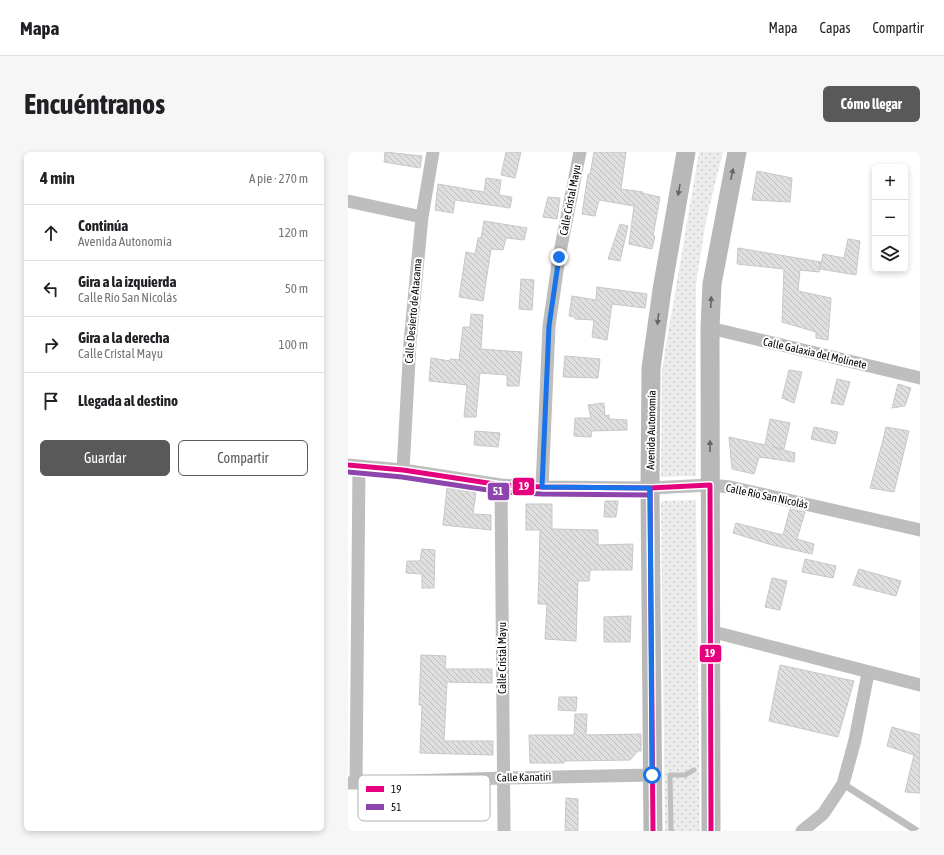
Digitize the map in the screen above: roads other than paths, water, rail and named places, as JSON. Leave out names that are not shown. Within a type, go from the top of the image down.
[{"type":"street","name":"Calle Desierto de Atacama","points":[[403,470],[410,342],[422,217],[433,152]]},
{"type":"street","name":"Calle Cristal Mayu","points":[[542,487],[549,326],[559,257],[580,152]]},
{"type":"street","name":"Avenida Autonomía","points":[[653,831],[650,488],[651,368],[662,290],[686,152]]},
{"type":"street","points":[[711,831],[710,328],[712,284],[737,152]]},
{"type":"street","points":[[348,201],[422,217]]},
{"type":"street","name":"Calle Galaxia del Molinete","points":[[710,328],[920,378]]},
{"type":"street","points":[[352,783],[353,466]]},
{"type":"street","name":"Calle Río San Nicolás","points":[[353,466],[403,470],[501,485],[650,488],[710,485],[730,487],[920,530]]},
{"type":"street","name":"Calle Cristal Mayu","points":[[501,485],[504,831]]},
{"type":"street","points":[[710,631],[920,685]]},
{"type":"street","points":[[802,831],[824,814],[843,784],[855,740],[868,672]]},
{"type":"street","name":"Calle Kanatiri","points":[[490,778],[652,775]]},
{"type":"lane","points":[[843,784],[917,831]]},
{"type":"waterway","points":[[671,831],[670,775],[685,775],[694,770]]}]
